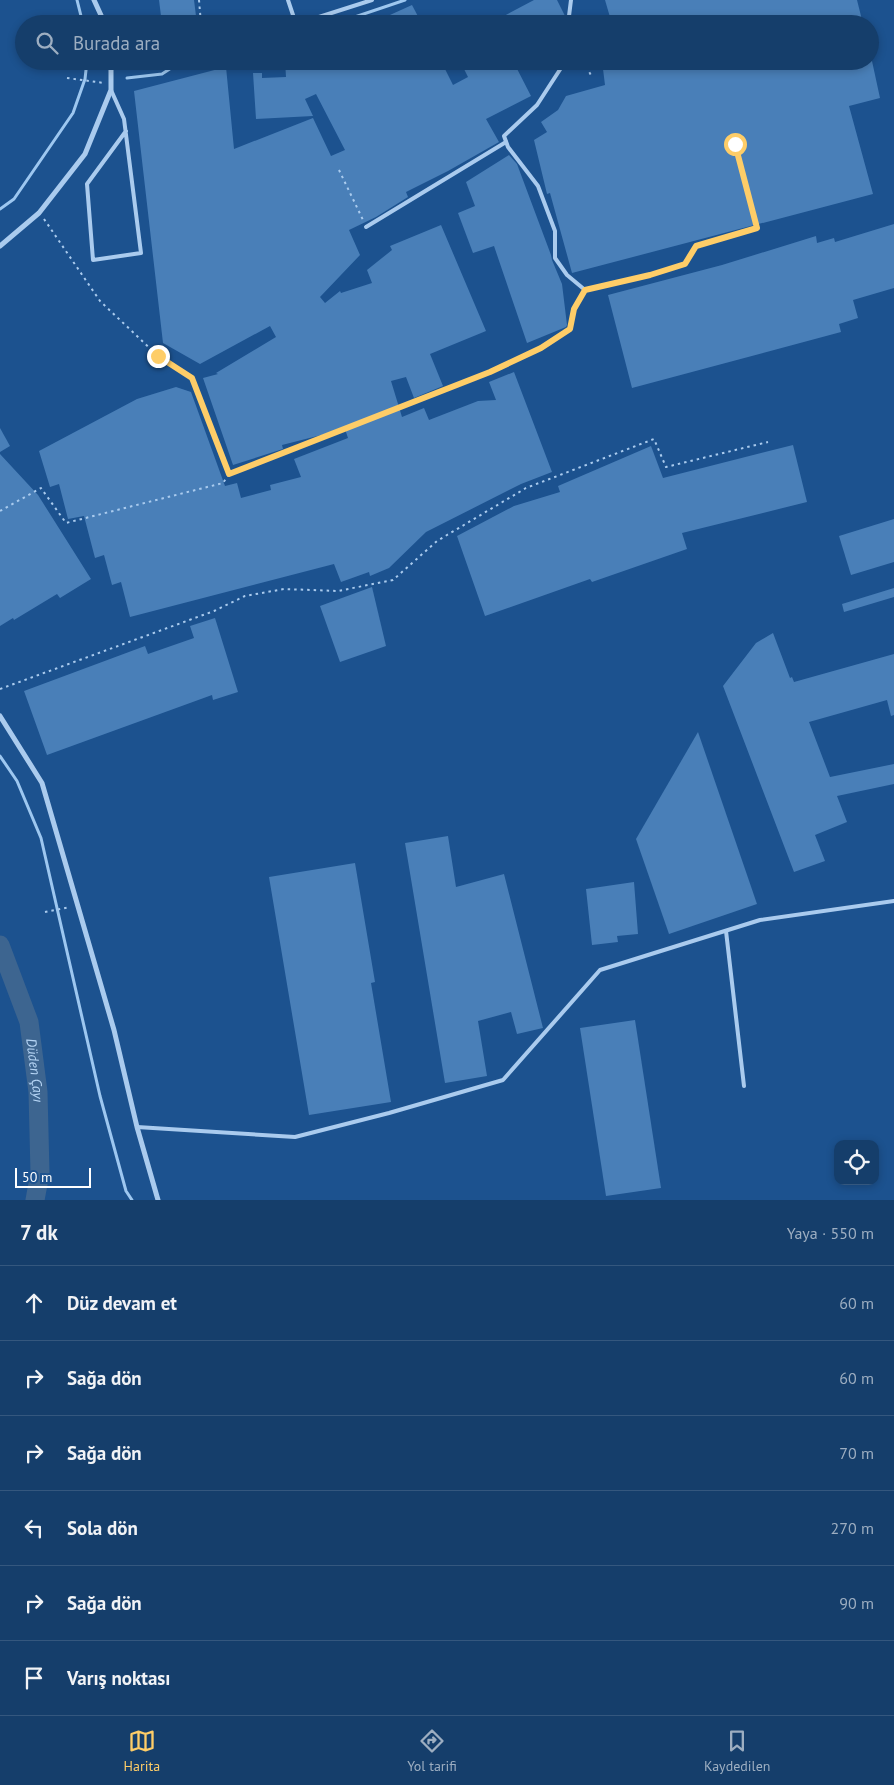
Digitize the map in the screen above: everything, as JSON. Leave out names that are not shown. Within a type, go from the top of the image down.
[{"type":"street","points":[[94,0],[101,15]]},
{"type":"street","points":[[0,246],[39,213],[85,154],[111,90],[112,70]]},
{"type":"street","points":[[0,716],[42,783],[114,1030],[137,1127],[158,1200]]},
{"type":"lane","points":[[288,0],[293,15]]},
{"type":"lane","points":[[324,15],[372,0]]},
{"type":"lane","points":[[569,15],[571,0]]},
{"type":"lane","points":[[490,372],[541,348],[570,329],[574,309],[585,290],[566,275],[555,258],[555,230],[538,186],[508,147],[504,136],[537,105],[558,70]]},
{"type":"lane","points":[[111,90],[124,119],[126,131],[141,253],[93,260],[87,184],[126,131]]},
{"type":"lane","points":[[366,227],[506,142]]},
{"type":"lane","points":[[137,1127],[295,1137],[389,1113],[503,1080],[600,970],[760,920],[894,901]]},
{"type":"lane","points":[[726,931],[744,1086]]},
{"type":"path","points":[[199,0],[200,15]]},
{"type":"path","points":[[588,70],[592,77]]},
{"type":"path","points":[[67,78],[98,82]]},
{"type":"path","points":[[585,290],[650,275],[685,264],[696,246],[757,228],[735,144]]},
{"type":"path","points":[[339,170],[366,227]]},
{"type":"path","points":[[39,213],[100,301],[158,356],[192,378],[229,474]]},
{"type":"path","points":[[0,511],[41,488],[66,522],[223,482],[229,474],[490,372]]},
{"type":"path","points":[[0,689],[214,611],[245,596],[284,589],[338,591],[393,580],[437,541],[526,488],[654,439],[666,467],[768,442]]},
{"type":"path","points":[[45,912],[65,908]]},
{"type":"building","points":[[159,0],[194,0],[196,15],[161,15]]},
{"type":"building","points":[[534,0],[557,0],[564,15],[506,15]]},
{"type":"building","points":[[605,0],[857,0],[861,15],[609,15]]},
{"type":"building","points":[[412,5],[417,15],[390,15]]},
{"type":"building","points":[[214,70],[226,70],[234,149],[313,118],[331,156],[345,150],[316,94],[305,99],[313,116],[256,119],[253,73],[262,73],[262,78],[286,77],[286,70],[446,70],[453,85],[468,77],[464,70],[518,70],[531,96],[486,119],[499,142],[406,192],[408,197],[376,217],[349,230],[360,255],[320,297],[325,303],[340,291],[341,293],[372,283],[367,270],[392,250],[390,246],[441,225],[486,331],[430,354],[443,386],[414,398],[406,377],[391,381],[402,417],[424,408],[429,420],[478,401],[496,400],[489,382],[514,372],[552,472],[521,484],[426,532],[389,568],[370,576],[369,572],[341,582],[334,564],[130,617],[121,582],[112,585],[104,555],[95,558],[84,516],[68,519],[59,484],[50,487],[39,451],[137,399],[176,387],[191,392],[225,486],[237,483],[241,498],[271,490],[270,485],[301,477],[294,459],[348,438],[345,429],[282,445],[283,449],[233,465],[203,378],[218,374],[216,373],[276,337],[270,326],[200,364],[163,343],[134,91]]},
{"type":"building","points":[[603,70],[874,70],[880,98],[849,106],[873,194],[572,273],[550,193],[547,194],[534,140],[547,132],[541,122],[558,110],[566,96],[605,85]]},
{"type":"building","points":[[509,155],[517,164],[562,284],[567,325],[527,343],[494,246],[473,253],[458,213],[475,206],[466,182]]},
{"type":"building","points":[[894,224],[894,288],[853,300],[858,318],[839,324],[841,332],[632,388],[608,295],[722,265],[816,236],[817,243],[834,238],[835,242]]},
{"type":"building","points":[[0,428],[10,446],[0,452]]},
{"type":"building","points":[[793,445],[807,502],[682,533],[687,549],[592,582],[590,579],[485,616],[457,536],[514,506],[560,492],[558,486],[651,446],[663,478]]},
{"type":"building","points":[[0,454],[38,495],[91,579],[60,598],[57,594],[14,620],[13,618],[0,626]]},
{"type":"building","points":[[894,519],[894,562],[851,575],[839,536]]},
{"type":"building","points":[[372,587],[386,646],[340,662],[320,606]]},
{"type":"building","points":[[894,588],[894,597],[844,612],[842,604]]},
{"type":"building","points":[[215,618],[238,692],[213,700],[212,695],[47,755],[24,691],[145,646],[148,654],[194,638],[190,626]]},
{"type":"building","points":[[773,633],[790,678],[792,677],[794,682],[894,654],[894,715],[891,716],[887,700],[809,722],[830,777],[894,764],[894,784],[837,796],[847,822],[815,835],[825,861],[794,872],[723,686],[756,643]]},
{"type":"building","points":[[698,732],[757,904],[669,934],[636,839]]},
{"type":"building","points":[[448,836],[456,887],[504,874],[543,1028],[517,1034],[511,1012],[478,1021],[487,1076],[445,1083],[405,843]]},
{"type":"building","points":[[355,863],[375,982],[371,983],[391,1102],[309,1115],[269,877]]},
{"type":"building","points":[[634,882],[638,934],[617,936],[618,942],[592,945],[586,889]]},
{"type":"building","points":[[635,1020],[661,1188],[606,1196],[580,1028]]},
{"type":"waterway","points":[[77,0],[81,15]]},
{"type":"waterway","points":[[361,15],[405,0]]},
{"type":"waterway","points":[[0,209],[14,199],[73,113],[85,79],[86,70]]},
{"type":"waterway","points":[[127,78],[162,74],[168,70]]},
{"type":"waterway","points":[[0,756],[17,781],[41,838],[100,1096],[126,1191],[132,1200]]},
{"type":"waterway","name":"Düden Çayı","points":[[0,945],[29,1022],[38,1092],[40,1173],[35,1200]]},
{"type":"route","points":[[158,356],[192,378],[229,474],[490,372],[541,348],[570,329],[574,309],[585,290],[650,275],[685,264],[696,246],[757,228],[735,144]]}]
